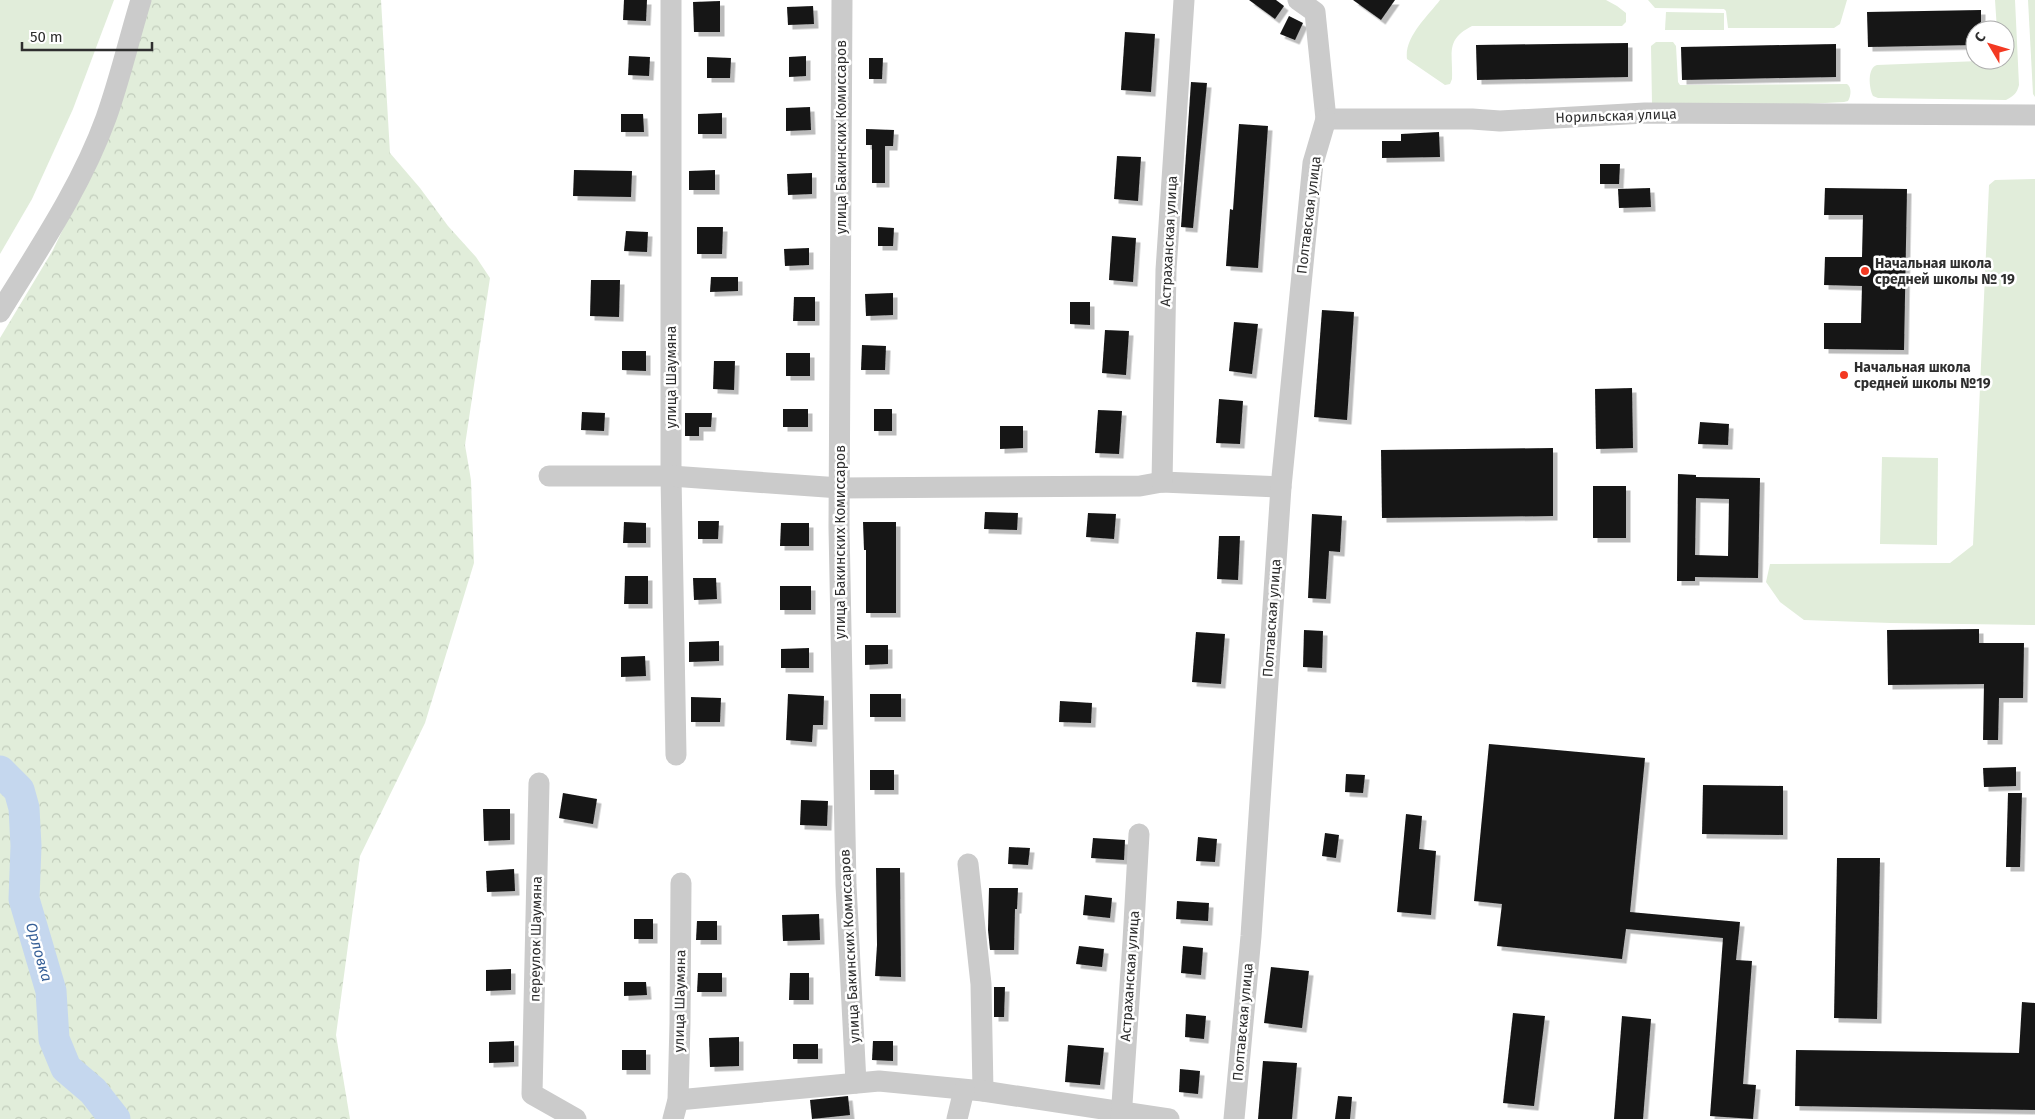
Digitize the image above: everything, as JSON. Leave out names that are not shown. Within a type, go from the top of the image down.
[{"type":"street","points":[[0,312],[57,219],[82,172],[106,118],[141,0]]},
{"type":"street","name":"улица Шаумяна","points":[[671,0],[671,476],[676,755]]},
{"type":"street","name":"улица Бакинских Комиссаров","points":[[842,0],[840,488],[844,811],[856,1083]]},
{"type":"street","name":"Астраханская улица","points":[[1162,482],[1166,270],[1184,0]]},
{"type":"street","points":[[1298,0],[1315,12],[1326,119]]},
{"type":"street","name":"Норильская улица","points":[[1326,119],[1472,119],[1500,121],[1645,113],[2035,115]]},
{"type":"street","name":"Полтавская улица","points":[[1234,1119],[1251,936],[1281,487],[1313,163],[1326,119]]},
{"type":"street","points":[[549,476],[671,476],[840,488],[1140,486],[1162,482],[1281,487]]},
{"type":"street","name":"переулок Шаумяна","points":[[539,783],[532,1094],[576,1119]]},
{"type":"street","name":"Астраханская улица","points":[[1121,1115],[1138,834]]},
{"type":"street","points":[[957,1119],[973,1091],[981,984],[968,864]]},
{"type":"street","name":"улица Шаумяна","points":[[675,1109],[680,1023],[681,883]]},
{"type":"street","points":[[675,1109],[879,1080],[973,1091],[1121,1115],[1169,1119]]},
{"type":"green space","points":[[0,0],[114,0],[73,109],[32,199],[0,254]]},
{"type":"green space","points":[[148,0],[381,0],[390,153],[420,188],[448,226],[476,257],[490,278],[465,445],[471,480],[474,563],[425,723],[360,856],[336,1035],[350,1119],[0,1119],[0,338],[53,250],[103,145]]},
{"type":"green space","points":[[1440,0],[1606,0],[1626,13],[1626,22],[1622,26],[1472,26],[1463,31],[1454,42],[1452,48],[1452,79],[1450,84],[1445,85],[1407,59],[1409,43],[1413,35]]},
{"type":"green space","points":[[1648,0],[1847,0],[1840,24],[1834,28],[1728,28],[1726,11],[1724,9],[1655,8]]},
{"type":"green space","points":[[1995,0],[2015,0],[2019,85],[2013,96],[2006,100],[1878,98],[1873,96],[1870,74],[1877,65],[1965,62],[1965,70],[2015,70],[2015,20],[1996,20]]},
{"type":"green space","points":[[2028,0],[2035,0],[2035,97],[2033,94]]},
{"type":"green space","points":[[1666,12],[1724,13],[1724,30],[1665,30]]},
{"type":"green space","points":[[1656,42],[1673,42],[1676,46],[1678,82],[1680,85],[1847,84],[1850,89],[1850,97],[1848,101],[1844,102],[1771,106],[1652,104],[1651,46]]},
{"type":"green space","points":[[2035,179],[2035,625],[1804,620],[1780,602],[1766,582],[1770,564],[1950,563],[1973,545],[1989,185],[1995,180]]},
{"type":"green space","points":[[1882,457],[1938,458],[1937,545],[1880,544]]},
{"type":"building","points":[[624,0],[647,0],[646,21],[623,20]]},
{"type":"building","points":[[1249,0],[1276,0],[1284,6],[1275,19]]},
{"type":"building","points":[[1353,0],[1395,0],[1381,20]]},
{"type":"building","points":[[720,1],[720,32],[694,32],[693,2]]},
{"type":"building","points":[[813,6],[814,24],[788,25],[787,7]]},
{"type":"building","points":[[1981,10],[1981,20],[1965,20],[1965,45],[1868,47],[1867,12]]},
{"type":"building","points":[[1289,16],[1303,23],[1295,40],[1280,34]]},
{"type":"building","points":[[1125,32],[1155,34],[1151,92],[1121,90]]},
{"type":"building","points":[[1628,43],[1628,77],[1477,80],[1476,45]]},
{"type":"building","points":[[1836,44],[1836,77],[1682,80],[1681,47]]},
{"type":"building","points":[[629,56],[650,57],[649,76],[628,75]]},
{"type":"building","points":[[806,56],[806,76],[789,77],[789,57]]},
{"type":"building","points":[[707,57],[731,58],[730,78],[707,78]]},
{"type":"building","points":[[869,58],[883,58],[882,79],[869,79]]},
{"type":"building","points":[[1191,82],[1207,83],[1193,228],[1181,227]]},
{"type":"building","points":[[810,107],[811,130],[786,131],[786,108]]},
{"type":"building","points":[[722,113],[722,134],[698,134],[698,114]]},
{"type":"building","points":[[621,114],[643,114],[644,132],[621,132]]},
{"type":"building","points":[[1239,124],[1268,126],[1258,268],[1226,266],[1230,209],[1233,210]]},
{"type":"building","points":[[866,129],[894,130],[893,146],[885,146],[885,183],[872,183],[872,145],[866,145]]},
{"type":"building","points":[[1439,132],[1440,157],[1382,158],[1382,141],[1401,141],[1401,134]]},
{"type":"building","points":[[1117,156],[1141,157],[1138,201],[1114,199]]},
{"type":"building","points":[[1600,164],[1620,164],[1619,184],[1600,184]]},
{"type":"building","points":[[574,170],[632,171],[631,197],[573,196]]},
{"type":"building","points":[[715,170],[715,190],[689,190],[689,171]]},
{"type":"building","points":[[812,173],[812,194],[788,195],[787,174]]},
{"type":"building","points":[[1650,188],[1651,207],[1619,208],[1618,189]]},
{"type":"building","name":"Начальная школа средней школы № 19","points":[[1825,188],[1907,189],[1904,350],[1824,349],[1824,323],[1861,323],[1862,286],[1824,285],[1825,257],[1862,257],[1863,215],[1824,215]]},
{"type":"building","points":[[697,227],[723,227],[722,254],[697,254]]},
{"type":"building","points":[[878,227],[894,228],[893,246],[878,246]]},
{"type":"building","points":[[626,231],[648,232],[647,252],[624,251]]},
{"type":"building","points":[[1112,236],[1136,238],[1133,282],[1109,280]]},
{"type":"building","points":[[809,248],[809,265],[785,266],[784,249]]},
{"type":"building","points":[[711,277],[738,277],[738,291],[710,292]]},
{"type":"building","points":[[591,280],[620,280],[619,317],[590,316]]},
{"type":"building","points":[[893,293],[893,315],[866,316],[865,294]]},
{"type":"building","points":[[794,297],[815,297],[815,321],[793,321]]},
{"type":"building","points":[[1070,302],[1090,302],[1090,325],[1070,324]]},
{"type":"building","points":[[1322,310],[1354,312],[1347,420],[1314,417]]},
{"type":"building","points":[[1234,322],[1258,324],[1252,374],[1229,371]]},
{"type":"building","points":[[1105,330],[1129,331],[1126,375],[1102,373]]},
{"type":"building","points":[[862,345],[886,346],[885,370],[861,370]]},
{"type":"building","points":[[622,351],[646,351],[646,371],[622,370]]},
{"type":"building","points":[[786,353],[810,353],[810,376],[786,376]]},
{"type":"building","points":[[714,361],[735,361],[734,390],[713,389]]},
{"type":"building","points":[[1632,388],[1633,448],[1596,449],[1595,389]]},
{"type":"building","points":[[1219,399],[1243,401],[1240,444],[1216,443]]},
{"type":"building","points":[[783,409],[808,409],[808,427],[783,427]]},
{"type":"building","points":[[874,409],[892,409],[892,431],[874,431]]},
{"type":"building","points":[[1098,410],[1122,411],[1119,454],[1095,453]]},
{"type":"building","points":[[582,412],[605,413],[604,431],[581,430]]},
{"type":"building","points":[[685,413],[712,413],[711,427],[699,427],[699,436],[685,436]]},
{"type":"building","points":[[1700,422],[1729,424],[1728,445],[1698,444]]},
{"type":"building","points":[[1000,426],[1023,426],[1023,448],[1000,449]]},
{"type":"building","points":[[1553,448],[1553,516],[1382,518],[1381,450]]},
{"type":"building","points":[[1678,474],[1696,475],[1696,477],[1760,478],[1758,578],[1695,577],[1695,581],[1677,581]],"holes":[[[1696,498],[1729,499],[1728,556],[1695,555]]]},
{"type":"building","points":[[1593,486],[1626,486],[1626,538],[1593,538]]},
{"type":"building","points":[[985,512],[1018,513],[1017,530],[984,529]]},
{"type":"building","points":[[1088,513],[1116,514],[1114,539],[1086,537]]},
{"type":"building","points":[[1312,514],[1342,516],[1340,552],[1329,551],[1326,599],[1308,598]]},
{"type":"building","points":[[698,521],[719,521],[718,539],[698,539]]},
{"type":"building","points":[[624,522],[646,523],[646,543],[623,543]]},
{"type":"building","points":[[863,522],[896,522],[896,613],[866,613],[866,550],[864,550]]},
{"type":"building","points":[[781,523],[809,523],[809,546],[780,546]]},
{"type":"building","points":[[1219,536],[1240,536],[1238,580],[1217,579]]},
{"type":"building","points":[[625,576],[648,576],[648,604],[624,604]]},
{"type":"building","points":[[693,578],[716,578],[717,599],[694,600]]},
{"type":"building","points":[[780,586],[811,586],[811,610],[780,610]]},
{"type":"building","points":[[1979,629],[1979,643],[2024,643],[2023,698],[1999,698],[1998,740],[1983,740],[1984,684],[1888,685],[1887,630]]},
{"type":"building","points":[[1304,630],[1323,631],[1322,668],[1303,667]]},
{"type":"building","points":[[1196,632],[1225,634],[1221,684],[1192,682]]},
{"type":"building","points":[[719,641],[719,661],[689,662],[689,642]]},
{"type":"building","points":[[865,645],[888,645],[888,664],[865,665]]},
{"type":"building","points":[[809,648],[809,668],[781,668],[781,649]]},
{"type":"building","points":[[645,656],[646,676],[621,677],[621,657]]},
{"type":"building","points":[[788,694],[824,696],[823,725],[813,725],[812,742],[786,740]]},
{"type":"building","points":[[870,694],[901,694],[901,717],[870,717]]},
{"type":"building","points":[[691,697],[721,698],[720,722],[691,722]]},
{"type":"building","points":[[1060,701],[1092,703],[1091,723],[1059,722]]},
{"type":"building","points":[[1489,744],[1645,758],[1630,912],[1740,922],[1736,960],[1752,961],[1743,1084],[1756,1085],[1753,1119],[1710,1116],[1723,938],[1626,929],[1622,959],[1497,946],[1502,904],[1474,901]]},
{"type":"building","points":[[2016,767],[2016,786],[1984,787],[1983,768]]},
{"type":"building","points":[[870,770],[894,770],[894,790],[870,790]]},
{"type":"building","points":[[1346,774],[1365,775],[1363,793],[1345,792]]},
{"type":"building","points":[[1703,785],[1783,786],[1783,835],[1702,834]]},
{"type":"building","points":[[563,793],[597,799],[593,824],[559,818]]},
{"type":"building","points":[[2008,793],[2022,793],[2020,867],[2006,867]]},
{"type":"building","points":[[801,800],[828,801],[827,826],[800,825]]},
{"type":"building","points":[[483,809],[510,809],[510,840],[484,841]]},
{"type":"building","points":[[1406,814],[1422,816],[1419,849],[1436,851],[1431,915],[1397,912]]},
{"type":"building","points":[[1325,833],[1339,835],[1336,858],[1322,856]]},
{"type":"building","points":[[1198,837],[1217,839],[1215,862],[1196,861]]},
{"type":"building","points":[[1093,838],[1125,840],[1124,860],[1091,858]]},
{"type":"building","points":[[1009,847],[1030,848],[1028,865],[1008,864]]},
{"type":"building","points":[[1837,858],[1880,858],[1877,1019],[1834,1018]]},
{"type":"building","points":[[876,868],[900,868],[901,977],[875,976],[877,945]]},
{"type":"building","points":[[514,869],[515,891],[487,892],[486,871]]},
{"type":"building","points":[[989,888],[1018,888],[1017,909],[1015,909],[1014,950],[990,950],[988,930]]},
{"type":"building","points":[[1085,895],[1112,898],[1110,918],[1083,915]]},
{"type":"building","points":[[1177,901],[1209,903],[1208,921],[1176,919]]},
{"type":"building","points":[[819,914],[820,940],[783,941],[782,915]]},
{"type":"building","points":[[634,919],[653,919],[653,939],[634,939]]},
{"type":"building","points":[[697,921],[717,921],[717,940],[696,940]]},
{"type":"building","points":[[1079,946],[1104,949],[1102,967],[1076,964]]},
{"type":"building","points":[[1183,946],[1203,948],[1201,975],[1181,973]]},
{"type":"building","points":[[1271,967],[1309,971],[1302,1028],[1264,1023]]},
{"type":"building","points":[[511,969],[511,990],[486,991],[486,970]]},
{"type":"building","points":[[698,973],[722,973],[722,992],[697,992]]},
{"type":"building","points":[[790,973],[809,973],[809,1000],[789,1000]]},
{"type":"building","points":[[624,982],[646,982],[647,995],[624,996]]},
{"type":"building","points":[[994,987],[1005,987],[1004,1017],[994,1017]]},
{"type":"building","points":[[2022,1002],[2035,1003],[2035,1110],[1795,1106],[1796,1050],[2019,1053]]},
{"type":"building","points":[[1513,1013],[1545,1016],[1534,1106],[1503,1103]]},
{"type":"building","points":[[1186,1014],[1206,1016],[1204,1039],[1185,1037]]},
{"type":"building","points":[[1622,1016],[1651,1019],[1643,1119],[1614,1119]]},
{"type":"building","points":[[739,1037],[739,1066],[710,1067],[709,1038]]},
{"type":"building","points":[[514,1041],[514,1062],[489,1063],[489,1042]]},
{"type":"building","points":[[873,1041],[893,1041],[893,1061],[872,1060]]},
{"type":"building","points":[[793,1044],[818,1044],[818,1059],[793,1059]]},
{"type":"building","points":[[1068,1045],[1104,1048],[1100,1085],[1065,1082]]},
{"type":"building","points":[[622,1050],[646,1050],[646,1070],[622,1070]]},
{"type":"building","points":[[1263,1061],[1297,1063],[1292,1119],[1258,1119]]},
{"type":"building","points":[[1180,1069],[1200,1071],[1198,1094],[1179,1092]]},
{"type":"building","points":[[848,1096],[850,1115],[812,1119],[810,1100]]},
{"type":"building","points":[[1338,1096],[1352,1097],[1350,1119],[1335,1119]]},
{"type":"waterway","name":"Орловка","points":[[0,771],[19,790],[24,808],[26,846],[24,899],[51,991],[54,1039],[66,1068],[93,1091],[115,1119]]},
{"type":"place","name":"Начальная школа средней школы № 19","points":[[1865,271]]},
{"type":"place","name":"Начальная школа средней школы №19","points":[[1844,375]]}]
